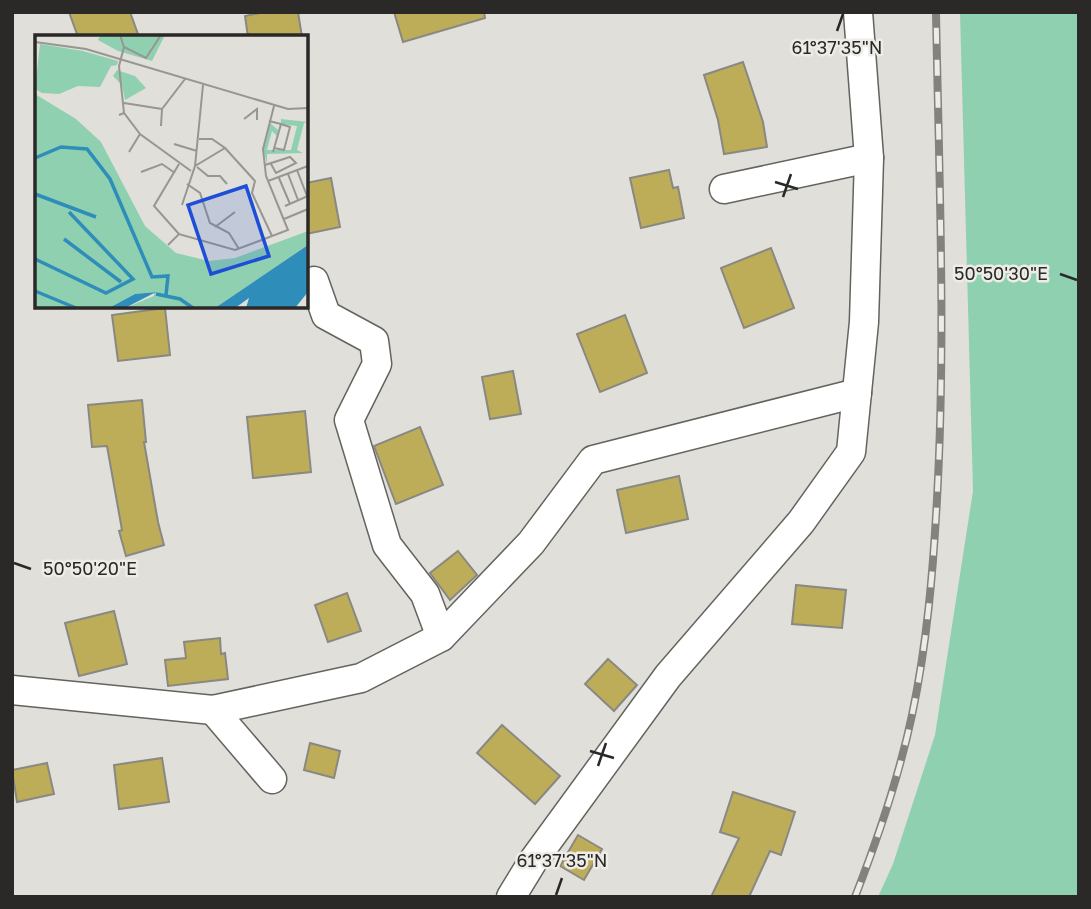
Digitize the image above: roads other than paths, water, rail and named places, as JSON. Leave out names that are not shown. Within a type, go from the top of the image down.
[{"type":"street","points":[[512,897],[533,861],[668,676],[801,522],[852,452],[864,322],[869,158],[858,12]]},
{"type":"street","points":[[724,189],[869,158]]},
{"type":"street","points":[[314,281],[326,315],[374,341],[377,364],[349,420],[387,545],[425,594],[441,637]]},
{"type":"street","points":[[12,690],[213,710],[361,678],[441,637],[531,543],[593,460],[857,393]]},
{"type":"street","points":[[213,710],[272,779]]},
{"type":"railway","points":[[855,897],[887,807],[907,738],[922,662],[931,581],[941,377],[936,12]]}]
